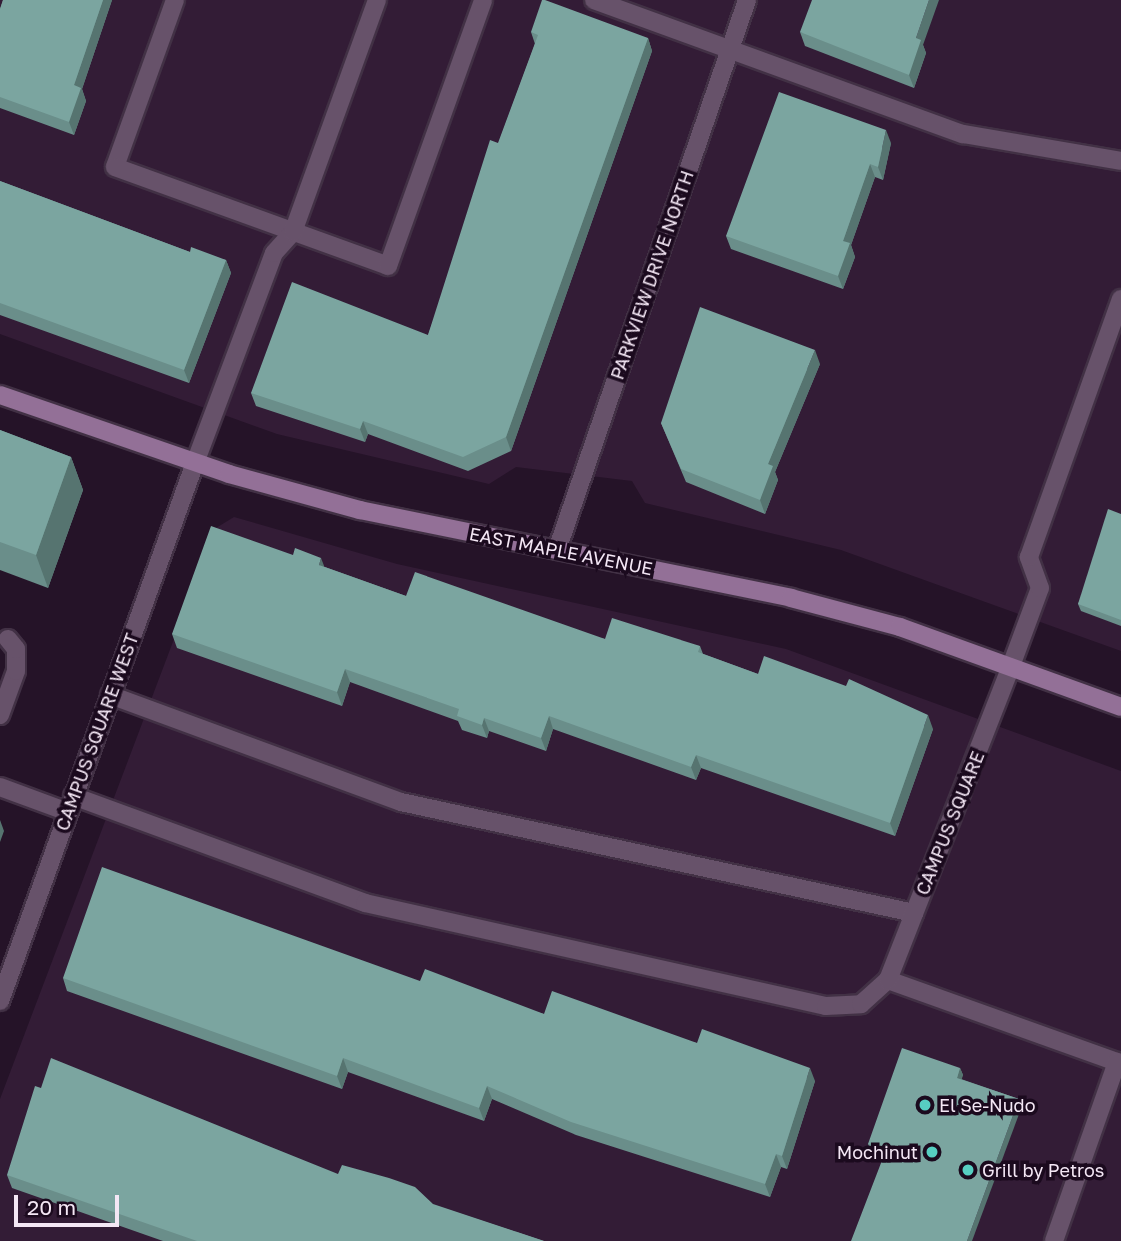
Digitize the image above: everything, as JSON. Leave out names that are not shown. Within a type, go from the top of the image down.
[{"type":"street","points":[[176,0],[115,167],[388,266],[483,0]]},
{"type":"street","name":"CAMPUS SQUARE WEST","points":[[0,1002],[110,695],[274,253],[293,232],[377,0]]},
{"type":"street","points":[[594,0],[963,134],[1121,161]]},
{"type":"street","name":"PARKVIEW DRIVE NORTH","points":[[557,550],[747,0]]},
{"type":"street","name":"CAMPUS SQUARE","points":[[888,980],[1040,588],[1029,557],[1121,299]]},
{"type":"street","name":"EAST MAPLE AVENUE","points":[[0,395],[195,463],[360,510],[791,598],[1011,666],[1121,707]]},
{"type":"street","points":[[0,715],[16,671],[16,649],[8,639]]},
{"type":"street","points":[[110,695],[401,802],[914,914]]},
{"type":"street","points":[[0,787],[71,804],[365,903],[826,1006],[861,1004],[888,980],[1119,1063],[1054,1241]]},
{"type":"shaded area","points":[[0,0],[1121,0],[1121,651],[841,550],[645,503],[632,481],[516,467],[489,484],[277,434],[0,334]]},
{"type":"shaded area","points":[[234,517],[397,564],[786,649],[1121,771],[1121,1241],[0,1241],[0,1099],[216,528]]},
{"type":"building","points":[[3,0],[103,0],[74,85],[81,88],[69,122],[0,97],[0,9]]},
{"type":"building","points":[[542,0],[648,38],[506,437],[463,457],[363,421],[360,429],[251,393],[292,282],[428,335],[490,140],[498,143],[538,35],[531,32]]},
{"type":"building","points":[[812,0],[929,0],[916,38],[921,40],[909,75],[800,32]]},
{"type":"building","points":[[779,92],[886,130],[878,167],[870,164],[843,241],[850,243],[838,276],[726,236]]},
{"type":"building","points":[[0,181],[190,252],[191,247],[226,260],[184,370],[0,303]]},
{"type":"building","points":[[700,307],[815,350],[768,464],[773,466],[760,500],[681,469],[661,423]]},
{"type":"building","points":[[0,430],[71,457],[36,555],[0,542]]},
{"type":"building","points":[[1108,509],[1121,514],[1121,620],[1078,604]]},
{"type":"building","points":[[211,526],[293,555],[295,548],[321,558],[319,565],[406,596],[415,572],[605,639],[612,618],[700,646],[698,652],[758,674],[764,656],[846,686],[849,679],[928,715],[890,823],[696,755],[691,767],[549,716],[541,738],[484,718],[482,725],[457,716],[459,709],[345,669],[337,692],[172,634]]},
{"type":"building","points":[[102,867],[420,981],[425,969],[544,1014],[552,991],[697,1043],[702,1029],[810,1068],[782,1156],[776,1154],[765,1184],[571,1122],[487,1086],[479,1108],[343,1058],[337,1076],[63,978]]},
{"type":"building","points":[[902,1048],[960,1068],[957,1078],[1019,1099],[967,1241],[851,1241],[886,1150],[868,1144]]},
{"type":"building","points":[[51,1058],[338,1174],[342,1165],[389,1178],[415,1187],[433,1204],[544,1241],[197,1241],[7,1175],[35,1086],[41,1088]]},
{"type":"place","name":"El Se-Nudo","points":[[925,1105]]},
{"type":"place","name":"Mochinut","points":[[932,1152]]},
{"type":"place","name":"Grill by Petros","points":[[968,1170]]}]
